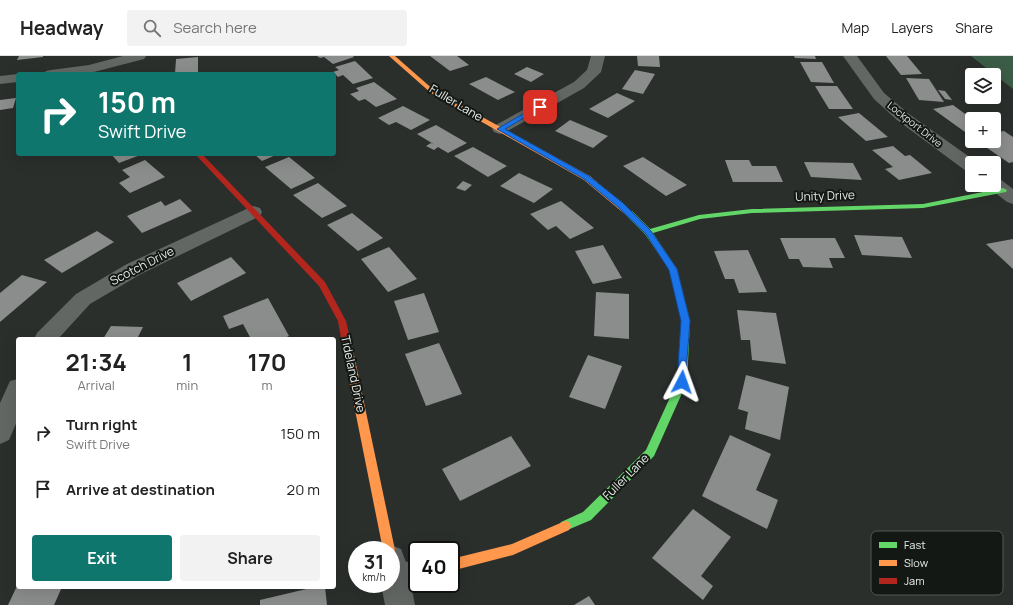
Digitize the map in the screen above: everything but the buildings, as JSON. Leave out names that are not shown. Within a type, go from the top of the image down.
[{"type":"street","points":[[67,72],[90,69],[124,68],[139,56]]},
{"type":"street","name":"Fuller Lane","points":[[392,56],[433,92],[587,178],[621,205],[648,232],[673,269],[686,321],[682,382],[650,453],[587,516],[513,549],[460,563]]},
{"type":"street","points":[[500,129],[579,85],[594,72],[598,56]]},
{"type":"street","name":"Lockport Drive","points":[[850,56],[879,96],[903,117],[965,162]]},
{"type":"street","points":[[0,80],[16,78]]},
{"type":"street","name":"Tideland Drive","points":[[200,156],[322,284],[342,321],[387,541]]},
{"type":"street","name":"Unity Drive","points":[[648,232],[699,217],[752,210],[923,206],[1003,190]]},
{"type":"street","name":"Scotch Drive","points":[[47,337],[83,299],[134,269],[253,212]]},
{"type":"street","points":[[0,434],[16,393]]},
{"type":"green space","points":[[971,56],[1013,56],[1013,89],[1001,80],[1001,68],[986,68]]},
{"type":"traffic: fast","points":[[648,232],[699,217],[752,211],[923,206],[1003,190]]},
{"type":"traffic: fast","points":[[565,526],[587,516],[650,453],[682,382],[686,321],[673,269],[648,232],[629,213]]},
{"type":"traffic: slow","points":[[392,56],[433,92],[587,178],[629,213]]},
{"type":"traffic: slow","points":[[349,355],[387,541]]},
{"type":"traffic: slow","points":[[460,563],[513,549],[565,526]]},
{"type":"traffic: jam","points":[[200,156],[322,284],[342,321],[349,355]]},
{"type":"route","points":[[540,107],[500,129],[587,178],[621,205],[648,232],[673,269],[686,321],[682,382]]}]
